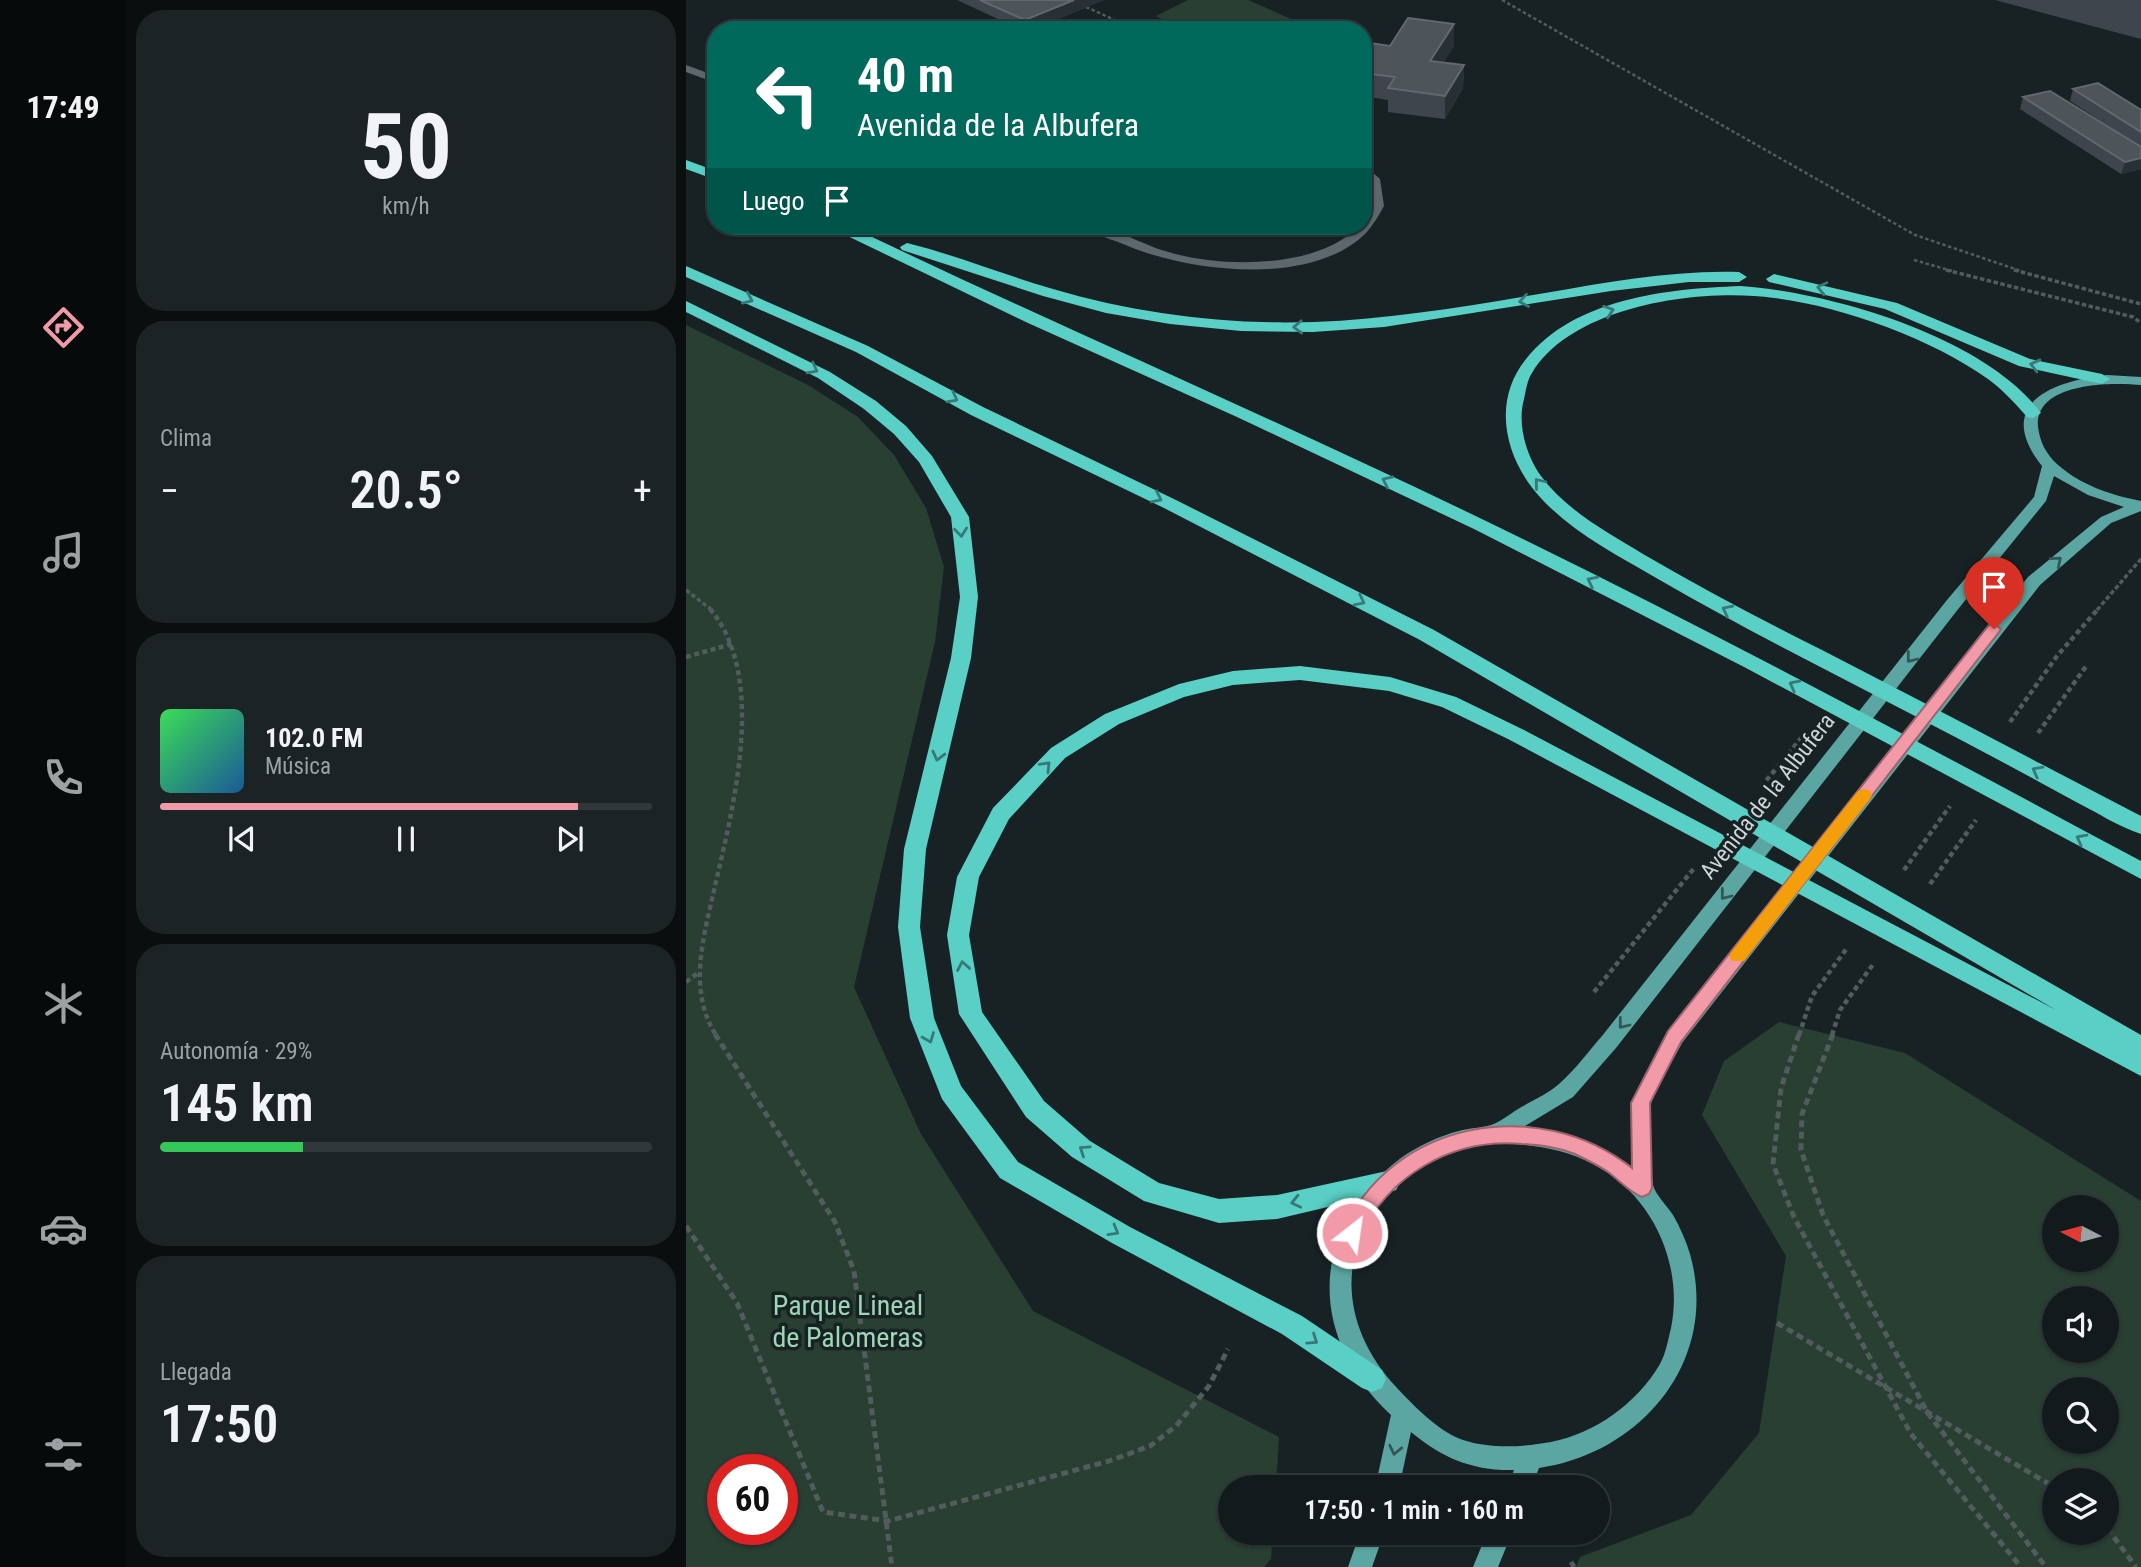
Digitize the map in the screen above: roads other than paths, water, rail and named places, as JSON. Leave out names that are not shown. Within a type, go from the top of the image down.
[{"type":"highway","points":[[686,164],[707,172]]},
{"type":"highway","points":[[858,235],[1034,320],[1243,413],[1480,525],[1753,663],[2141,871]]},
{"type":"highway","points":[[868,235],[1055,294],[1133,314],[1204,324],[1272,328],[1342,326],[1420,318],[1597,288],[1682,277],[1769,279],[1808,285],[1878,302],[1921,317],[2025,363],[2102,379]]},
{"type":"highway","points":[[686,271],[862,349],[977,411],[1170,504],[1427,635],[2141,1047]]},
{"type":"highway","points":[[2033,413],[2008,386],[1969,359],[1916,337],[1811,300],[1772,293],[1730,290],[1688,292],[1648,300],[1602,313],[1568,330],[1542,349],[1523,372],[1513,396],[1512,425],[1519,450],[1535,480],[1567,513],[1615,545],[1693,593],[2141,826]]},
{"type":"highway","points":[[686,306],[824,375],[870,405],[900,430],[926,460],[960,517],[969,597],[961,658],[915,849],[909,927],[922,1018],[951,1092],[1009,1170],[1121,1235],[1292,1325],[1372,1380]]},
{"type":"highway","points":[[1387,1182],[1277,1206],[1219,1211],[1153,1193],[1081,1149],[1035,1109],[971,1014],[958,936],[968,877],[1001,814],[1058,753],[1112,719],[1179,691],[1233,678],[1300,673],[1390,684],[1449,702],[1516,734],[2141,1066]]},
{"type":"main road","points":[[2140,506],[2088,490],[2050,464],[2032,438],[2030,425],[2033,413],[2042,399],[2058,389],[2078,382],[2102,379],[2141,381]]},
{"type":"main road","name":"Avenida de la Albufera","points":[[1496,1133],[1566,1091],[1666,970],[1953,604],[2041,498],[2050,464]]},
{"type":"main road","points":[[1642,1188],[1641,1103],[1675,1037],[2034,581],[2106,520],[2140,506]]},
{"type":"main road","points":[[1496,1133],[1543,1137],[1577,1146],[1613,1165],[1642,1188],[1667,1222],[1684,1267],[1686,1320],[1671,1368],[1634,1414],[1587,1445],[1530,1459],[1488,1457],[1446,1445],[1403,1412],[1372,1380],[1350,1340],[1339,1294],[1344,1252],[1360,1214],[1387,1182],[1419,1159],[1453,1141],[1496,1133]]},
{"type":"main road","points":[[1390,1475],[1403,1412]]},
{"type":"main road","points":[[1524,1475],[1530,1459]]},
{"type":"main road","points":[[1360,1567],[1368,1545]]},
{"type":"main road","points":[[1485,1567],[1495,1545]]},
{"type":"lane","points":[[686,68],[707,76]]},
{"type":"lane","points":[[1372,177],[1378,206],[1372,215]]},
{"type":"lane","points":[[1114,235],[1174,258],[1235,265],[1289,263],[1329,251],[1355,235]]},
{"type":"park label","name":"Parque Lineal de Palomeras","points":[[848,1321]]}]
